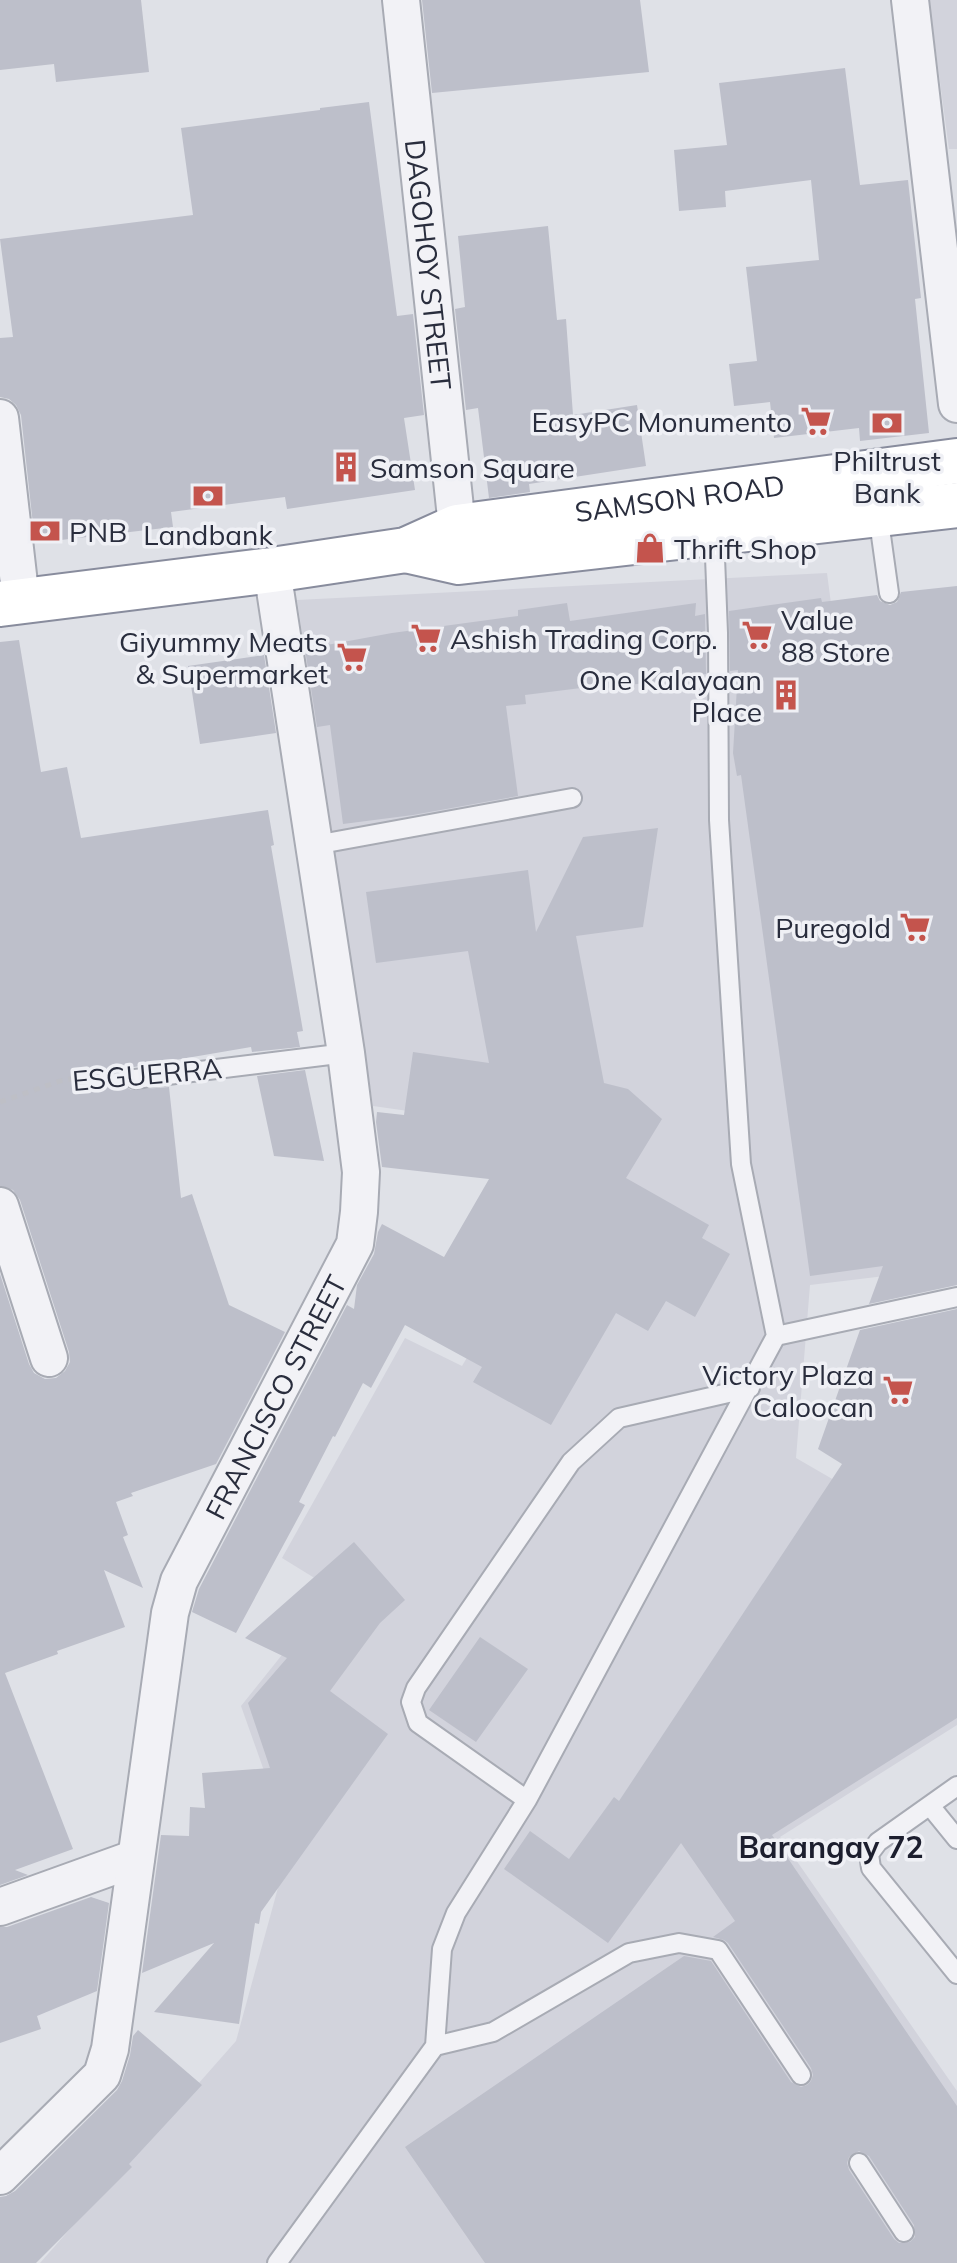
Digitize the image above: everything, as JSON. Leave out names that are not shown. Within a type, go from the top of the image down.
[{"type":"highway","name":"SAMSON ROAD","points":[[10,603],[406,550],[457,527],[957,461]]},
{"type":"highway","name":"SAMSON ROAD","points":[[406,550],[459,562],[957,505]]},
{"type":"street","name":"DAGOHOY STREET","points":[[401,0],[457,527]]},
{"type":"street","points":[[910,0],[957,404]]},
{"type":"street","points":[[0,418],[10,603]]},
{"type":"street","name":"FRANCISCO STREET","points":[[0,2176],[102,2075],[110,2049],[170,1613],[179,1581],[355,1244],[361,1172],[346,1053],[272,570]]},
{"type":"street","points":[[0,1206],[49,1358]]},
{"type":"street","points":[[0,1907],[136,1858]]},
{"type":"lane","points":[[878,514],[889,593]]},
{"type":"lane","points":[[277,2263],[435,2046],[442,1949],[456,1913],[527,1800],[776,1336],[741,1164],[719,820],[714,532]]},
{"type":"lane","points":[[315,845],[572,798]]},
{"type":"lane","name":"ESGUERRA","points":[[135,1079],[346,1053]]},
{"type":"lane","points":[[776,1336],[957,1297]]},
{"type":"lane","points":[[527,1800],[418,1723],[411,1702],[416,1688],[571,1462],[609,1426],[619,1418],[750,1388]]},
{"type":"lane","points":[[957,1786],[878,1842],[869,1854],[871,1868],[957,1974]]},
{"type":"lane","points":[[931,1807],[957,1839]]},
{"type":"lane","points":[[435,2046],[493,2032],[629,1953],[679,1943],[718,1950],[801,2075]]},
{"type":"lane","points":[[859,2163],[904,2232]]},
{"type":"path","name":"ESGUERRA","points":[[0,1102],[60,1081],[123,1070],[135,1079]]},
{"type":"shaded area","points":[[929,0],[957,0],[957,149],[949,149]]},
{"type":"shaded area","points":[[827,573],[918,1272],[810,1285],[796,1458],[957,1551],[957,1725],[780,1837],[957,2091],[957,2263],[40,2263],[236,2041],[290,1844],[241,1706],[334,1590],[282,1558],[405,1338],[462,1366],[598,1138],[373,1106],[297,600]]},
{"type":"building","points":[[0,0],[141,0],[149,72],[56,82],[54,64],[0,70]]},
{"type":"building","points":[[422,0],[640,0],[649,72],[432,93]]},
{"type":"building","points":[[845,68],[860,185],[908,180],[921,298],[915,299],[929,433],[860,441],[859,428],[774,438],[770,402],[734,406],[729,364],[757,361],[746,267],[819,260],[811,180],[725,191],[726,207],[679,211],[674,150],[727,145],[719,83]]},
{"type":"building","points":[[369,102],[397,316],[413,314],[424,415],[404,418],[415,490],[287,509],[285,497],[171,512],[173,527],[35,543],[21,415],[9,399],[0,397],[0,338],[13,337],[0,239],[193,215],[181,128]]},
{"type":"building","points":[[548,226],[557,320],[566,319],[573,415],[637,405],[646,466],[529,484],[530,492],[489,498],[478,408],[466,410],[455,309],[465,307],[458,236]]},
{"type":"building","points":[[957,586],[957,1285],[869,1304],[883,1266],[810,1276],[741,775],[737,776],[733,753],[738,670],[730,671],[729,611],[821,598],[822,602],[877,595],[880,601],[890,605],[897,602],[901,592]]},
{"type":"building","points":[[567,603],[570,621],[696,603],[695,616],[705,614],[706,674],[589,691],[589,687],[525,695],[526,704],[506,706],[518,796],[343,824],[330,725],[317,727],[305,649],[392,633],[518,616],[518,610]]},
{"type":"building","points":[[19,640],[41,772],[67,767],[81,838],[268,810],[274,845],[271,846],[303,1031],[297,1032],[300,1047],[252,1052],[251,1047],[134,1067],[124,1075],[125,1086],[131,1090],[169,1087],[181,1198],[192,1194],[229,1305],[285,1332],[216,1464],[131,1493],[133,1496],[116,1502],[128,1535],[123,1537],[143,1588],[104,1570],[125,1627],[5,1673],[73,1849],[15,1870],[28,1875],[0,1885],[0,1274],[34,1373],[45,1379],[56,1378],[70,1362],[20,1200],[13,1190],[0,1186],[0,642]]},
{"type":"building","points":[[264,655],[276,733],[200,744],[188,666]]},
{"type":"building","points":[[658,828],[643,927],[576,936],[604,1083],[628,1089],[662,1119],[626,1178],[709,1225],[702,1238],[730,1254],[695,1317],[666,1301],[648,1331],[616,1313],[551,1425],[473,1382],[482,1367],[405,1325],[371,1388],[363,1383],[333,1436],[299,1502],[305,1505],[236,1633],[192,1612],[199,1589],[347,1305],[354,1309],[357,1285],[374,1254],[382,1224],[444,1257],[489,1179],[382,1167],[377,1112],[404,1115],[413,1052],[489,1063],[468,951],[376,963],[366,892],[528,870],[536,932],[583,837]]},
{"type":"building","points":[[305,1070],[324,1161],[274,1156],[257,1076]]},
{"type":"building","points":[[957,1309],[957,1718],[772,1835],[957,2106],[957,2263],[485,2263],[405,2147],[684,1956],[711,1961],[791,2082],[801,2087],[811,2081],[811,2068],[728,1943],[713,1937],[735,1921],[681,1843],[608,1943],[504,1869],[530,1831],[569,1859],[614,1797],[619,1801],[842,1464],[818,1449],[860,1330]],"holes":[[[859,2151],[869,2156],[914,2225],[915,2237],[910,2242],[899,2243],[894,2239],[849,2170],[849,2157]]]},
{"type":"building","points":[[354,1542],[405,1600],[380,1623],[330,1691],[388,1734],[261,1912],[259,1924],[255,1923],[239,2024],[154,2012],[214,1943],[142,1973],[161,1835],[189,1836],[190,1807],[205,1808],[202,1773],[270,1768],[248,1703],[287,1658],[245,1638]]},
{"type":"building","points":[[480,1637],[528,1669],[476,1742],[429,1710]]},
{"type":"building","points":[[91,1897],[109,1903],[97,1991],[37,2016],[41,2029],[0,2043],[0,1927]]},
{"type":"building","points":[[138,2030],[202,2085],[129,2164],[132,2167],[36,2263],[0,2263],[0,2197],[15,2191],[117,2090],[130,2055],[133,2036]]},
{"type":"place","name":"EasyPC Monumento","points":[[816,421]]},
{"type":"place","name":"Philtrust Bank","points":[[887,423]]},
{"type":"place","name":"Samson Square","points":[[346,467]]},
{"type":"place","name":"Landbank","points":[[208,496]]},
{"type":"place","name":"PNB","points":[[45,531]]},
{"type":"place","name":"Thrift Shop","points":[[650,548]]},
{"type":"place","name":"Value 88 Store","points":[[757,635]]},
{"type":"place","name":"Ashish Trading Corp.","points":[[426,638]]},
{"type":"place","name":"Giyummy Meats & Supermarket","points":[[352,657]]},
{"type":"place","name":"One Kalayaan Place","points":[[786,695]]},
{"type":"place","name":"Puregold","points":[[915,927]]},
{"type":"place","name":"Victory Plaza Caloocan","points":[[898,1390]]},
{"type":"district","name":"Barangay 72","points":[[831,1847]]}]
